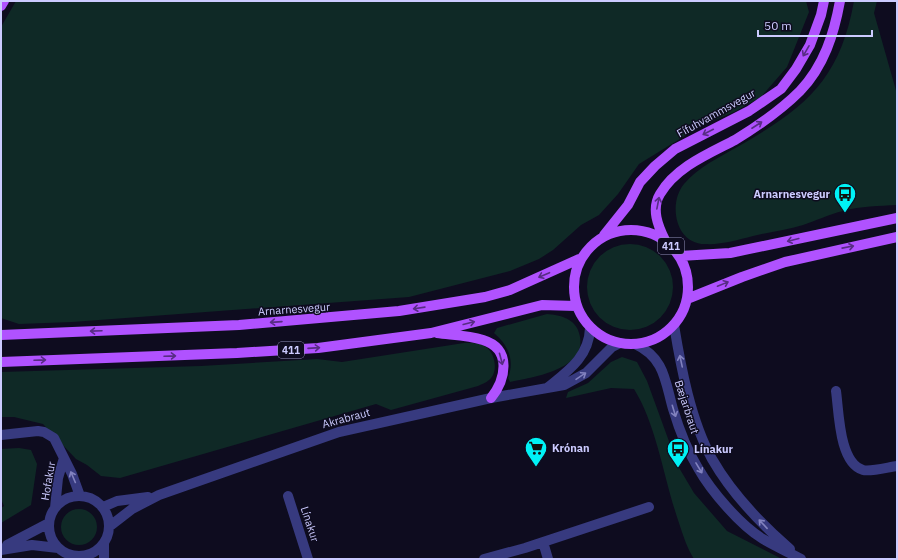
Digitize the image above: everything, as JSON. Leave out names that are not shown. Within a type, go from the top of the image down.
[{"type":"main road","points":[[1,6],[4,1]]},
{"type":"main road","name":"Fífuhvammsvegur","points":[[603,236],[628,205],[640,182],[665,158],[675,150],[749,111],[781,89],[796,69],[810,45],[822,15],[824,1]]},
{"type":"main road","points":[[665,240],[657,224],[656,212],[659,195],[672,180],[694,161],[736,139],[773,115],[801,90],[827,52],[835,28],[840,1]]},
{"type":"main road","name":"411","points":[[680,256],[730,254],[897,218]]},
{"type":"main road","name":"Arnarnesvegur","points":[[634,229],[650,232],[665,240],[680,256],[688,277],[687,299],[682,312],[674,324],[663,334],[650,341],[635,344],[620,343],[604,338],[590,328],[582,318],[576,306],[573,291],[574,275],[580,259],[589,246],[603,236],[618,230],[634,229]]},
{"type":"main road","points":[[687,299],[742,276],[785,262],[897,237]]},
{"type":"main road","name":"Arnarnesvegur","points":[[1,335],[239,325],[399,311],[460,302],[510,290],[580,259]]},
{"type":"main road","name":"411","points":[[1,362],[237,353],[318,348],[431,332],[542,305],[558,304],[576,306]]},
{"type":"main road","points":[[431,332],[484,340],[497,349],[503,363],[503,375],[497,389],[490,398]]},
{"type":"street","name":"Bæjarbraut","points":[[674,324],[688,391],[697,422],[720,473],[750,510],[771,532],[802,559]]},
{"type":"street","points":[[545,389],[580,360],[587,348],[590,328]]},
{"type":"street","name":"Akrabraut","points":[[110,526],[132,509],[160,495],[339,432],[490,398],[564,385],[575,381],[586,373],[612,347],[620,343]]},
{"type":"street","name":"Bæjarbraut","points":[[635,344],[646,349],[662,369],[682,433],[696,464],[728,508],[762,538],[802,559]]},
{"type":"street","points":[[836,391],[844,449],[856,467],[864,471],[897,466]]},
{"type":"street","name":"Hofakur","points":[[1,434],[44,432],[54,438],[80,496]]},
{"type":"street","name":"Hofakur","points":[[55,508],[58,478],[64,458]]},
{"type":"street","name":"Akrabraut","points":[[103,507],[117,502],[160,495]]},
{"type":"street","name":"Línakur","points":[[288,496],[308,559]]},
{"type":"street","points":[[1,549],[32,545],[58,548],[73,557],[90,555],[104,544],[109,535],[110,526],[108,516],[103,507],[89,497],[71,497],[62,501],[55,508],[49,523],[49,532],[58,548]]},
{"type":"street","points":[[484,559],[543,542],[648,507]]},
{"type":"street","points":[[1,549],[49,523]]},
{"type":"street","points":[[543,542],[548,559]]},
{"type":"street","points":[[104,544],[104,559]]},
{"type":"green space","points":[[16,1],[806,1],[809,12],[787,67],[761,97],[734,112],[701,126],[639,164],[618,194],[599,215],[581,225],[553,250],[539,259],[510,271],[409,297],[72,322],[19,324],[1,318],[1,27]]},
{"type":"green space","points":[[854,1],[877,1],[874,13],[897,94],[897,205],[870,206],[850,209],[797,227],[723,243],[705,244],[695,242],[687,237],[681,230],[677,221],[676,211],[676,201],[684,184],[703,167],[783,118],[801,104],[816,89],[829,72],[839,52],[848,28]]},
{"type":"green space","points":[[630,244],[646,247],[654,251],[666,263],[670,271],[673,287],[670,303],[666,311],[654,323],[646,327],[630,330],[614,327],[606,323],[594,311],[590,303],[587,287],[590,271],[594,263],[606,251],[614,247]]},
{"type":"green space","points":[[547,314],[565,318],[576,326],[580,343],[577,353],[570,362],[559,368],[534,377],[510,382],[508,378],[511,365],[509,353],[494,333],[497,328]]},
{"type":"green space","points":[[464,343],[484,345],[494,358],[495,368],[492,377],[488,381],[478,386],[391,410],[376,404],[120,478],[101,476],[87,465],[76,459],[43,424],[14,417],[1,417],[1,372],[201,366],[317,359],[342,362]]},
{"type":"green space","points":[[622,357],[637,362],[647,381],[678,466],[694,493],[727,531],[782,559],[694,559],[687,546],[679,523],[649,420],[634,389],[611,388],[566,398],[568,392],[588,383],[611,362]]},
{"type":"green space","points":[[19,448],[31,450],[37,464],[31,505],[1,523],[1,508],[4,506],[1,499],[1,449]]},
{"type":"green space","points":[[83,509],[92,514],[96,520],[96,534],[92,540],[83,545],[75,545],[66,540],[62,534],[61,523],[66,514],[72,510]]},
{"type":"place","name":"Arnarnesvegur","points":[[845,214]]},
{"type":"place","name":"Krónan","points":[[536,468]]},
{"type":"place","name":"Línakur","points":[[678,468]]}]
